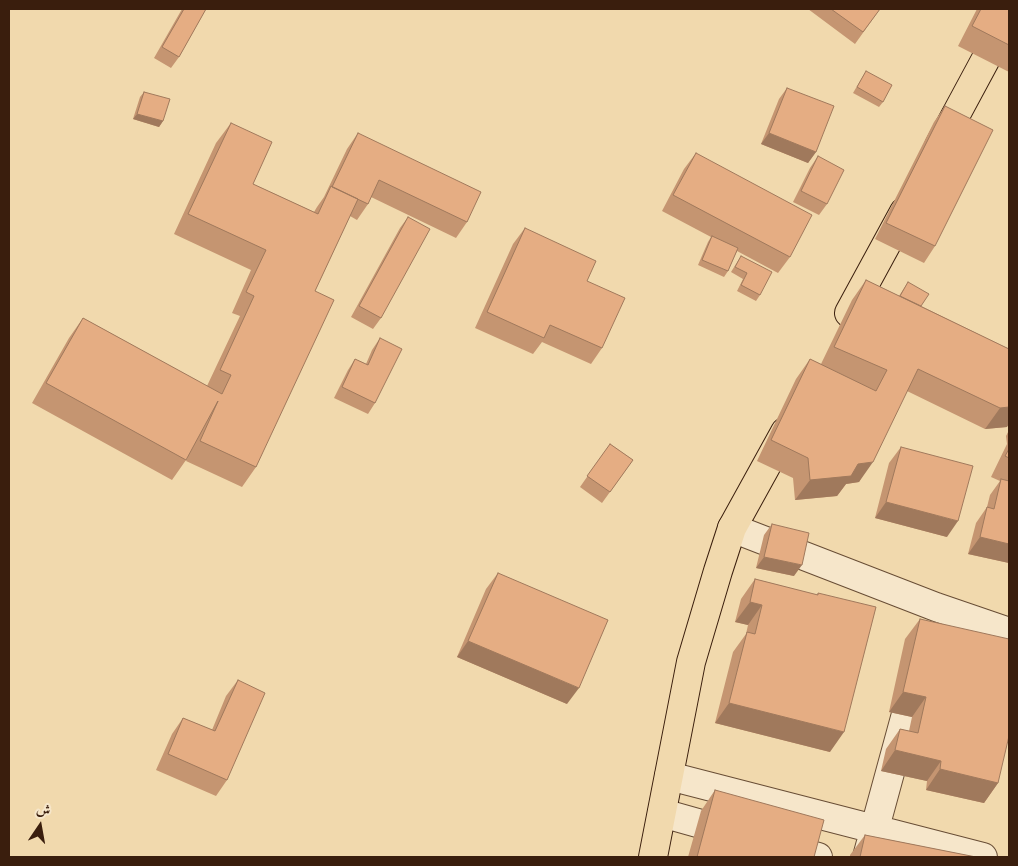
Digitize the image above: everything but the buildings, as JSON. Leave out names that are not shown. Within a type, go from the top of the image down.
[{"type":"main road","points":[[930,164],[1009,16]]},
{"type":"main road","points":[[836,337],[915,190]]},
{"type":"main road","points":[[653,857],[691,662],[732,528],[798,407]]},
{"type":"street","points":[[732,528],[936,607],[1009,632]]},
{"type":"street","points":[[867,857],[936,607]]},
{"type":"street","points":[[669,776],[983,857]]},
{"type":"street","points":[[662,813],[818,857]]}]
